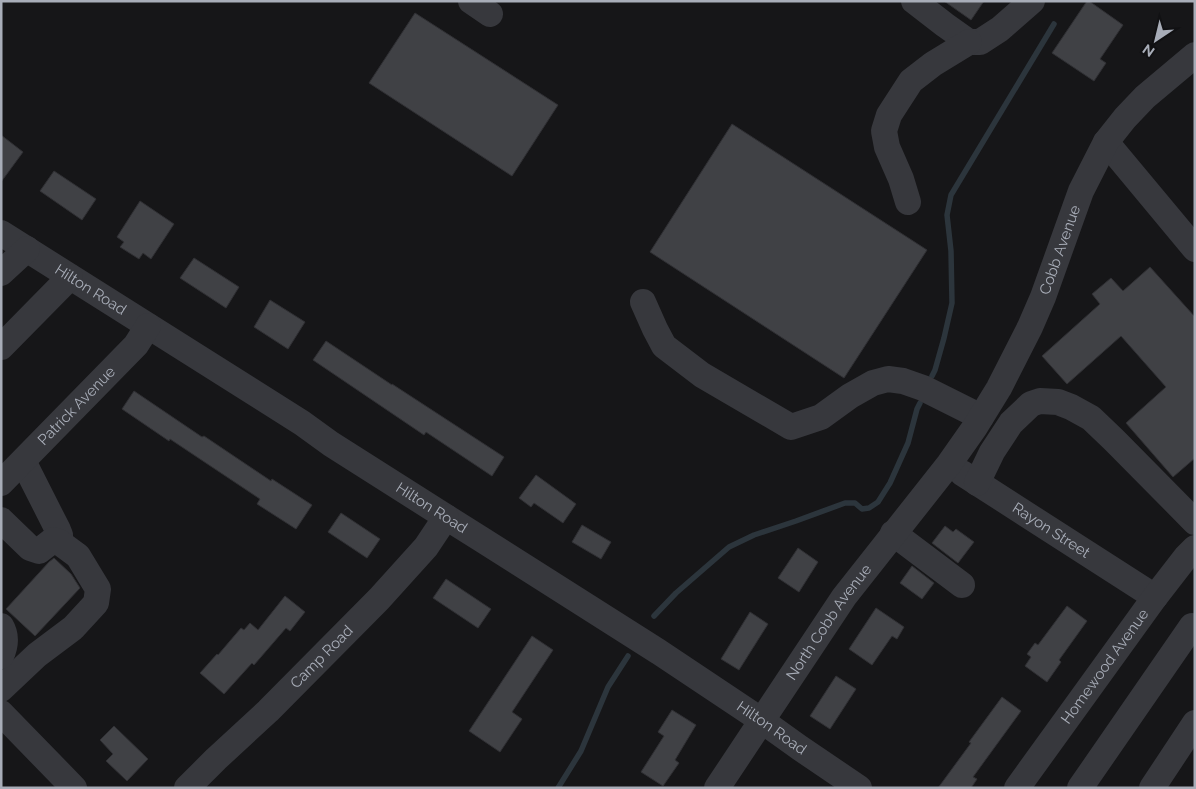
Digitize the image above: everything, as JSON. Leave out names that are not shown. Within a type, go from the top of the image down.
[{"type":"street","points":[[914,1],[969,42]]},
{"type":"street","points":[[908,202],[902,179],[887,147],[884,131],[890,115],[911,81],[932,64],[969,42],[980,42],[1000,29],[1032,1]]},
{"type":"street","name":"Cobb Avenue","points":[[949,464],[999,388],[1030,327],[1043,297],[1081,192],[1106,142],[1145,97],[1195,55]]},
{"type":"street","points":[[1106,142],[1190,235]]},
{"type":"street","name":"Hilton Road","points":[[1,233],[651,647],[859,788]]},
{"type":"street","points":[[1,274],[27,250]]},
{"type":"street","points":[[1,347],[70,277]]},
{"type":"street","points":[[643,302],[664,346],[702,374],[791,427],[821,416],[872,383],[888,379],[903,380],[923,388],[981,417]]},
{"type":"street","name":"Patrick Avenue","points":[[9,470],[136,345],[148,326]]},
{"type":"street","points":[[976,483],[992,452],[1011,423],[1031,404],[1040,401],[1058,402],[1091,418],[1195,522]]},
{"type":"street","name":"Rayon Street","points":[[949,464],[1155,597]]},
{"type":"street","name":"North Cobb Avenue","points":[[717,788],[844,597],[949,464]]},
{"type":"street","points":[[9,470],[58,530],[60,535],[59,542]]},
{"type":"street","name":"Camp Road","points":[[187,788],[268,711],[378,600],[426,547],[446,517]]},
{"type":"street","points":[[1,520],[30,548],[39,551],[53,540],[59,542],[78,556],[98,589],[96,603],[73,628],[1,689]]},
{"type":"street","points":[[893,533],[962,585]]},
{"type":"street","name":"Homewood Avenue","points":[[1017,788],[1155,597],[1195,548]]},
{"type":"street","points":[[1,626],[6,639],[1,656]]},
{"type":"street","points":[[1080,788],[1192,626],[1195,628]]},
{"type":"street","points":[[1,713],[74,788]]},
{"type":"street","points":[[1160,785],[1195,723]]},
{"type":"building","points":[[944,1],[984,1],[971,20]]},
{"type":"building","points":[[1087,1],[1123,25],[1100,59],[1106,63],[1094,81],[1052,53]]},
{"type":"building","points":[[415,13],[558,105],[512,176],[369,83]]},
{"type":"building","points":[[732,124],[927,250],[844,378],[650,252]]},
{"type":"building","points":[[1,135],[23,152],[1,182]]},
{"type":"building","points":[[54,171],[96,199],[82,220],[40,191]]},
{"type":"building","points":[[140,201],[174,224],[151,259],[143,253],[139,259],[120,247],[124,242],[117,237]]},
{"type":"building","points":[[194,258],[239,287],[226,308],[180,278]]},
{"type":"building","points":[[1150,267],[1195,317],[1195,458],[1173,477],[1126,423],[1166,387],[1121,336],[1067,384],[1042,356],[1100,304],[1092,294],[1111,278],[1123,291]]},
{"type":"building","points":[[270,300],[305,322],[288,349],[254,327]]},
{"type":"building","points":[[326,341],[504,457],[492,476],[426,432],[424,435],[313,360]]},
{"type":"building","points":[[134,391],[202,437],[204,436],[271,481],[272,479],[312,505],[296,529],[257,504],[260,499],[122,409]]},
{"type":"building","points":[[536,475],[576,504],[563,523],[534,503],[531,507],[519,498]]},
{"type":"building","points":[[341,513],[380,539],[367,558],[328,532]]},
{"type":"building","points":[[582,525],[611,542],[601,559],[572,542]]},
{"type":"building","points":[[945,526],[953,532],[956,529],[974,542],[958,563],[932,543]]},
{"type":"building","points":[[798,548],[818,562],[799,592],[778,578]]},
{"type":"building","points":[[54,558],[71,574],[80,588],[35,636],[6,609]]},
{"type":"building","points":[[912,566],[934,583],[922,599],[900,583]]},
{"type":"building","points":[[446,579],[491,609],[478,628],[433,598]]},
{"type":"building","points":[[285,596],[305,612],[290,631],[286,628],[254,665],[252,663],[224,694],[200,673],[241,628],[244,630],[250,623],[258,630]]},
{"type":"building","points":[[1067,606],[1087,621],[1059,660],[1061,662],[1047,682],[1025,666],[1031,657],[1027,654],[1035,643],[1038,645]]},
{"type":"building","points":[[876,608],[904,627],[897,639],[892,636],[872,665],[849,649]]},
{"type":"building","points":[[750,612],[768,624],[739,670],[721,659]]},
{"type":"building","points":[[532,636],[553,650],[512,712],[522,719],[500,752],[469,731]]},
{"type":"building","points":[[836,676],[856,689],[830,729],[810,716]]},
{"type":"building","points":[[1002,697],[1021,711],[973,777],[977,779],[971,788],[938,788],[971,743],[969,742]]},
{"type":"building","points":[[672,710],[696,725],[675,760],[679,763],[663,786],[641,772],[664,736],[658,732]]},
{"type":"building","points":[[114,726],[148,759],[127,781],[106,761],[113,754],[100,740]]},
{"type":"waterway","points":[[932,376],[944,338],[952,303],[951,251],[947,215],[951,195],[1054,24]]},
{"type":"waterway","points":[[654,616],[676,593],[729,547],[754,535],[845,503],[855,503],[862,509],[869,508],[878,502],[890,483],[908,443],[920,403]]},
{"type":"waterway","points":[[558,788],[581,751],[608,687],[628,656]]}]
